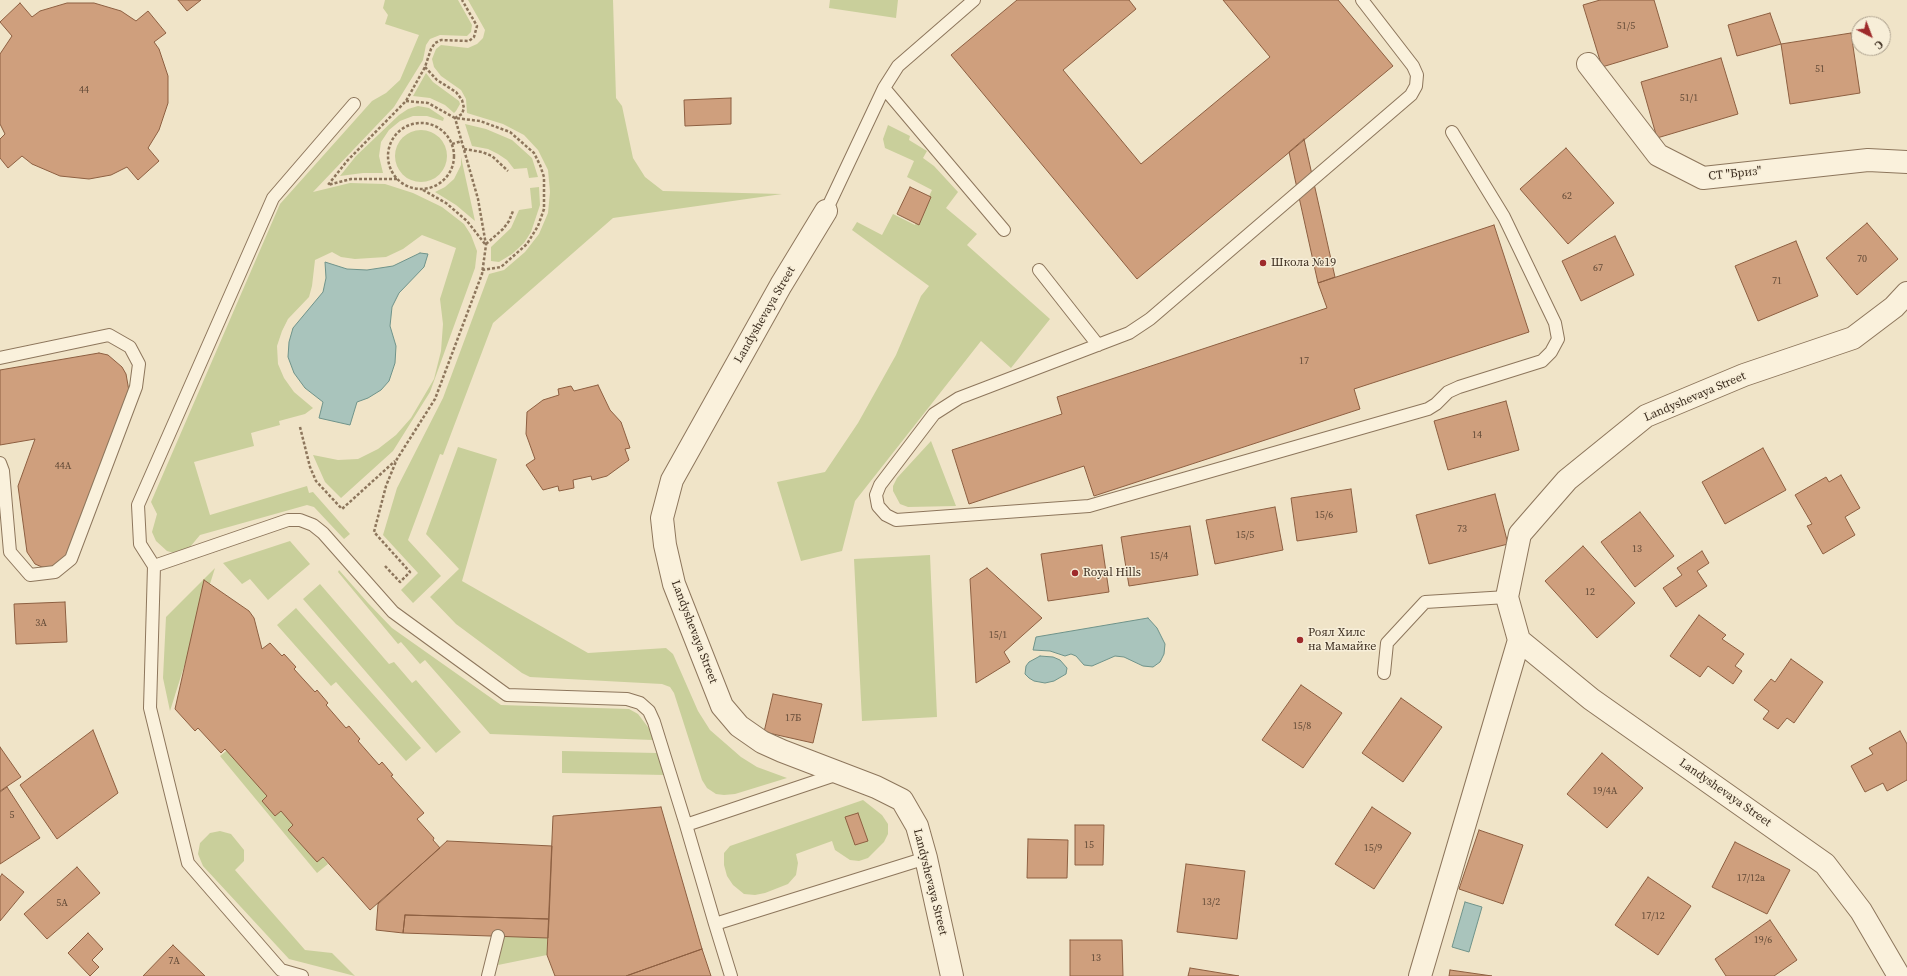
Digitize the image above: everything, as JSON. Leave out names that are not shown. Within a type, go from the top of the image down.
[{"type":"street","name":"СТ \"Бриз\"","points":[[1588,64],[1658,155],[1703,178],[1868,160],[1907,162]]},
{"type":"street","name":"Landyshevaya Street","points":[[826,211],[781,285],[672,480],[662,518],[665,545],[674,584],[722,706],[739,726],[762,742],[876,787],[902,800],[917,826],[926,858],[952,976]]},
{"type":"street","name":"Landyshevaya Street","points":[[1898,976],[1861,911],[1825,864],[1591,699],[1519,640],[1507,597],[1520,534],[1567,480],[1646,416],[1744,375],[1853,338],[1894,307],[1907,293]]},
{"type":"street","points":[[1420,976],[1519,640]]},
{"type":"lane","points":[[826,211],[884,88],[898,66],[974,0]]},
{"type":"lane","points":[[1362,0],[1413,66],[1416,75],[1416,86],[1411,95],[1150,319],[1129,333],[959,398],[934,414],[880,485],[876,495],[878,506],[886,515],[896,520],[1089,506],[1428,409],[1436,404],[1448,392],[1458,387],[1542,361],[1551,352],[1558,339],[1556,323],[1504,217],[1452,132]]},
{"type":"lane","points":[[884,88],[1004,230]]},
{"type":"lane","points":[[302,976],[281,970],[188,863],[150,708],[154,566],[140,544],[138,505],[273,198],[354,104]]},
{"type":"lane","points":[[1040,270],[1098,345]]},
{"type":"lane","points":[[0,358],[110,335],[130,347],[139,364],[136,388],[71,559],[55,572],[30,575],[10,552],[3,471],[0,463]]},
{"type":"lane","points":[[154,566],[288,520],[300,520],[314,525],[323,533],[392,612],[507,695],[627,699],[640,703],[649,711],[654,722],[731,976]]},
{"type":"lane","points":[[1384,673],[1387,643],[1424,602],[1507,597]]},
{"type":"lane","points":[[686,825],[840,773]]},
{"type":"lane","points":[[715,924],[926,858]]},
{"type":"lane","points":[[488,976],[498,936]]},
{"type":"path","points":[[396,179],[351,178],[328,185],[347,161],[406,101],[425,67],[431,49],[435,43],[441,40],[469,41],[474,37],[477,26],[462,0]]},
{"type":"path","points":[[425,67],[437,80],[456,92],[462,100],[464,108],[462,114],[455,118]]},
{"type":"path","points":[[406,101],[428,103],[455,118],[480,121],[510,132],[534,153],[544,177],[544,209],[538,226],[527,244],[501,267],[482,270]]},
{"type":"path","points":[[400,582],[410,572],[374,532],[386,486],[397,459],[435,399],[482,270],[486,245],[478,199],[455,118]]},
{"type":"path","points":[[423,190],[434,187],[443,181],[450,172],[454,161],[452,144],[443,131],[434,125],[423,123],[412,124],[403,128],[395,135],[390,145],[388,156],[389,166],[396,179],[401,184],[423,190],[446,203],[467,221],[486,245]]},
{"type":"path","points":[[452,144],[462,141]]},
{"type":"path","points":[[464,149],[482,152],[492,156],[508,171]]},
{"type":"path","points":[[486,245],[503,229],[509,221],[513,211]]},
{"type":"path","points":[[300,427],[310,466],[316,481],[342,509],[397,459]]},
{"type":"green space","points":[[385,0],[458,0],[472,25],[471,32],[467,36],[440,35],[430,39],[426,45],[423,60],[394,107],[313,192],[350,183],[385,184],[413,193],[442,207],[464,224],[471,235],[477,251],[475,268],[430,392],[393,451],[341,498],[325,482],[313,455],[338,460],[358,459],[378,449],[396,435],[411,418],[434,379],[441,351],[443,324],[440,299],[456,248],[422,235],[403,249],[386,257],[355,259],[341,257],[332,252],[315,260],[312,286],[309,297],[288,319],[277,346],[278,364],[284,378],[294,392],[313,408],[305,414],[279,421],[280,425],[251,433],[254,446],[194,462],[210,515],[307,486],[309,493],[313,492],[350,534],[344,539],[314,507],[307,505],[200,535],[190,547],[182,551],[174,553],[167,551],[156,541],[152,532],[157,514],[151,502],[280,204],[372,101],[386,93],[400,80],[419,35],[385,24],[388,15],[383,8]]},
{"type":"green space","points":[[468,0],[613,0],[616,98],[622,106],[633,158],[645,177],[663,191],[782,194],[613,218],[493,323],[443,455],[440,454],[408,540],[441,576],[413,603],[401,590],[418,573],[383,535],[397,488],[443,398],[489,274],[504,270],[525,252],[539,234],[548,213],[550,192],[548,170],[538,150],[524,135],[503,124],[467,113],[466,99],[461,90],[441,76],[434,67],[432,59],[436,49],[441,45],[468,48],[477,44],[483,38],[485,30]]},
{"type":"green space","points":[[830,0],[898,0],[896,18],[829,8]]},
{"type":"green space","points":[[426,73],[433,82],[459,101],[460,104],[454,113],[445,105],[430,98],[413,96]]},
{"type":"green space","points":[[418,106],[429,108],[444,118],[443,121],[427,116],[413,116],[400,121],[389,130],[381,142],[379,156],[383,173],[363,173],[340,176],[356,156],[399,115],[408,109]]},
{"type":"green space","points":[[465,124],[486,129],[512,140],[532,158],[538,177],[529,178],[527,168],[514,169],[507,160],[498,154],[488,149],[472,146]]},
{"type":"green space","points":[[888,125],[910,136],[909,140],[927,151],[923,158],[934,166],[958,192],[946,208],[977,234],[967,245],[1050,319],[1011,368],[981,341],[855,501],[842,551],[801,561],[777,482],[825,472],[858,423],[896,355],[921,296],[929,286],[852,230],[857,222],[882,235],[893,214],[915,225],[932,190],[907,177],[914,161],[885,148],[883,139]]},
{"type":"green space","points":[[421,130],[431,132],[439,138],[445,146],[447,156],[445,166],[439,174],[431,180],[421,182],[411,180],[403,174],[397,166],[395,156],[397,146],[403,138],[411,132]]},
{"type":"green space","points":[[461,157],[475,221],[456,205],[435,192],[445,187],[454,179],[461,165]]},
{"type":"green space","points":[[539,187],[540,205],[531,232],[524,243],[512,254],[499,262],[491,261],[491,247],[511,228],[519,210],[532,208],[530,188]]},
{"type":"green space","points":[[931,441],[956,506],[908,507],[900,504],[893,491],[893,486],[897,478]]},
{"type":"green space","points":[[458,447],[497,459],[462,581],[588,653],[666,648],[673,654],[698,711],[710,730],[741,757],[757,767],[787,778],[735,794],[716,794],[707,788],[702,780],[674,693],[670,687],[662,684],[530,677],[522,673],[456,624],[430,597],[459,569],[426,534]]},
{"type":"green space","points":[[290,541],[310,564],[268,600],[250,579],[242,584],[223,563]]},
{"type":"green space","points":[[930,555],[937,717],[862,721],[854,559]]},
{"type":"green space","points":[[215,568],[170,711],[163,678],[166,617]]},
{"type":"green space","points":[[339,570],[392,628],[501,705],[629,709],[638,714],[651,731],[653,740],[490,734],[425,660],[420,664],[401,642],[398,644],[338,572]]},
{"type":"green space","points":[[320,584],[389,664],[394,662],[412,683],[416,680],[461,732],[436,753],[303,599]]},
{"type":"green space","points":[[296,608],[421,748],[406,761],[336,682],[331,686],[277,625]]},
{"type":"green space","points":[[231,747],[328,864],[317,873],[220,756]]},
{"type":"green space","points":[[562,751],[657,753],[666,775],[562,773]]},
{"type":"green space","points":[[863,800],[882,815],[888,824],[888,834],[884,842],[868,858],[859,861],[850,860],[835,850],[832,841],[796,854],[798,863],[796,875],[788,884],[765,893],[755,895],[744,894],[733,885],[727,876],[724,865],[724,853],[730,846]]},
{"type":"green space","points":[[220,831],[231,834],[244,850],[244,861],[235,870],[305,950],[332,953],[355,976],[289,959],[203,866],[198,854],[200,843],[210,833]]},
{"type":"green space","points":[[506,928],[548,928],[547,955],[498,965]]},
{"type":"water","points":[[420,253],[428,254],[424,267],[399,293],[392,307],[390,326],[396,346],[395,363],[389,381],[381,390],[368,398],[357,402],[350,425],[319,418],[323,402],[305,388],[294,373],[288,357],[289,342],[293,328],[323,292],[326,278],[325,262],[347,269],[367,270],[393,266]]},
{"type":"water","points":[[1148,618],[1157,628],[1165,644],[1164,654],[1160,662],[1153,667],[1143,666],[1124,657],[1115,656],[1092,666],[1084,665],[1076,656],[1071,654],[1065,656],[1050,651],[1033,650],[1036,637]]},
{"type":"water","points":[[1040,656],[1053,657],[1060,660],[1067,668],[1066,674],[1054,681],[1045,683],[1034,681],[1029,678],[1025,674],[1026,666],[1029,662]]},
{"type":"water","points":[[1465,902],[1482,907],[1469,952],[1452,947]]},
{"type":"building","points":[[178,0],[201,0],[187,11]]},
{"type":"building","points":[[1017,0],[1129,0],[1136,9],[1063,70],[1141,164],[1270,57],[1223,0],[1338,0],[1393,66],[1137,279],[951,55]]},
{"type":"building","points":[[1600,0],[1654,0],[1668,47],[1602,67],[1583,5]]},
{"type":"building","points":[[20,3],[32,17],[40,11],[67,3],[94,3],[121,11],[136,21],[148,11],[166,33],[154,42],[159,49],[168,76],[168,103],[159,130],[148,148],[159,161],[138,180],[127,167],[111,175],[89,179],[60,176],[32,164],[22,156],[8,168],[0,158],[0,139],[5,134],[0,124],[0,54],[12,36],[0,22]]},
{"type":"building","points":[[1770,13],[1781,44],[1737,56],[1728,25]]},
{"type":"building","points":[[1851,33],[1851,56],[1854,56],[1860,93],[1790,104],[1781,44]]},
{"type":"building","points":[[1721,58],[1738,114],[1657,138],[1641,82]]},
{"type":"building","points":[[731,98],[731,124],[685,126],[684,100]]},
{"type":"building","points":[[1304,139],[1335,277],[1318,283],[1289,152]]},
{"type":"building","points":[[1566,148],[1614,203],[1568,244],[1520,189]]},
{"type":"building","points":[[910,187],[931,197],[919,225],[897,214]]},
{"type":"building","points":[[1867,223],[1898,259],[1857,295],[1826,258]]},
{"type":"building","points":[[1494,225],[1529,332],[1354,389],[1360,409],[1094,496],[1084,466],[969,504],[952,450],[1062,414],[1057,397],[1327,308],[1318,283]]},
{"type":"building","points":[[1615,236],[1634,275],[1581,301],[1562,261]]},
{"type":"building","points":[[1796,241],[1818,296],[1758,321],[1735,266]]},
{"type":"building","points":[[99,353],[108,355],[122,367],[126,374],[129,391],[67,555],[63,561],[49,568],[42,567],[35,564],[27,552],[18,486],[35,439],[0,445],[0,370]]},
{"type":"building","points":[[598,385],[610,410],[621,422],[630,448],[625,449],[629,460],[607,476],[592,480],[591,476],[573,480],[574,488],[559,491],[558,486],[543,490],[526,465],[535,459],[526,434],[527,412],[543,400],[559,395],[558,389],[571,386],[574,391]]},
{"type":"building","points":[[1506,401],[1519,450],[1448,470],[1434,421]]},
{"type":"building","points":[[1763,448],[1786,490],[1725,524],[1702,482]]},
{"type":"building","points":[[1841,475],[1860,508],[1845,517],[1855,535],[1823,554],[1807,526],[1812,524],[1795,495],[1826,477],[1829,482]]},
{"type":"building","points":[[1351,489],[1357,532],[1297,541],[1291,498]]},
{"type":"building","points":[[1495,494],[1508,544],[1429,564],[1416,515]]},
{"type":"building","points":[[1275,507],[1283,550],[1215,564],[1206,520]]},
{"type":"building","points":[[1640,512],[1674,556],[1635,587],[1601,542]]},
{"type":"building","points":[[1190,526],[1198,575],[1129,586],[1121,537]]},
{"type":"building","name":"Royal Hills","points":[[1102,545],[1109,592],[1048,601],[1041,554]]},
{"type":"building","points":[[1583,546],[1635,603],[1597,638],[1545,581]]},
{"type":"building","points":[[1702,551],[1709,563],[1697,571],[1707,586],[1676,607],[1663,588],[1682,575],[1677,568]]},
{"type":"building","points":[[987,568],[1042,618],[1004,652],[1010,662],[976,683],[970,579]]},
{"type":"building","points":[[204,580],[249,611],[254,618],[262,649],[270,643],[282,656],[284,654],[296,667],[294,669],[315,692],[317,690],[328,703],[326,705],[346,728],[349,726],[360,739],[358,741],[379,765],[382,762],[393,775],[391,776],[424,813],[417,819],[434,838],[433,840],[440,848],[370,910],[323,857],[317,862],[288,830],[293,825],[281,811],[275,816],[262,801],[267,796],[225,749],[221,753],[198,728],[195,731],[175,709]]},
{"type":"building","points":[[65,602],[67,642],[16,644],[14,604]]},
{"type":"building","points":[[1699,615],[1726,635],[1722,639],[1744,654],[1735,666],[1742,671],[1733,684],[1708,666],[1700,677],[1670,656]]},
{"type":"building","points":[[1791,659],[1823,682],[1794,723],[1787,718],[1778,729],[1763,719],[1769,711],[1754,700],[1771,679],[1775,682]]},
{"type":"building","points":[[1301,685],[1342,713],[1303,768],[1262,740]]},
{"type":"building","points":[[773,694],[822,704],[813,743],[764,732]]},
{"type":"building","points":[[1401,698],[1442,727],[1403,782],[1362,753]]},
{"type":"building","points":[[93,730],[118,793],[57,839],[20,785]]},
{"type":"building","points":[[1900,731],[1907,744],[1907,780],[1887,791],[1883,783],[1865,792],[1851,766],[1873,754],[1869,748]]},
{"type":"building","points":[[0,747],[21,777],[0,791]]},
{"type":"building","points":[[1602,753],[1643,788],[1607,828],[1567,794]]},
{"type":"building","points":[[7,787],[40,838],[0,864],[0,792]]},
{"type":"building","points":[[661,807],[702,949],[626,976],[555,976],[547,955],[553,816]]},
{"type":"building","points":[[1372,807],[1411,833],[1374,889],[1335,864]]},
{"type":"building","points":[[858,813],[868,841],[855,845],[845,817]]},
{"type":"building","points":[[1075,825],[1104,825],[1103,865],[1075,865]]},
{"type":"building","points":[[1479,830],[1523,845],[1503,904],[1459,889]]},
{"type":"building","points":[[1028,839],[1068,840],[1067,878],[1027,878]]},
{"type":"building","points":[[447,841],[552,846],[549,919],[405,915],[403,933],[376,930],[378,904]]},
{"type":"building","points":[[1735,842],[1790,870],[1767,914],[1712,887]]},
{"type":"building","points":[[1186,864],[1245,871],[1237,939],[1177,932]]},
{"type":"building","points":[[77,867],[100,893],[47,939],[24,914]]},
{"type":"building","points":[[2,874],[24,892],[0,921],[0,877]]},
{"type":"building","points":[[1648,877],[1691,906],[1658,955],[1615,925]]},
{"type":"building","points":[[405,915],[549,919],[548,938],[403,933]]},
{"type":"building","points":[[1770,920],[1797,960],[1774,976],[1726,976],[1715,959]]},
{"type":"building","points":[[88,933],[103,949],[92,960],[99,967],[90,976],[68,953]]},
{"type":"building","points":[[1070,940],[1122,940],[1123,976],[1070,976]]},
{"type":"building","points":[[173,945],[205,976],[143,976]]},
{"type":"building","points":[[702,949],[711,976],[626,976]]},
{"type":"building","points":[[1190,968],[1239,976],[1188,976]]},
{"type":"building","points":[[1450,970],[1492,976],[1449,976]]},
{"type":"place","name":"Школа №19","points":[[1263,263]]},
{"type":"place","name":"Royal Hills","points":[[1075,573]]},
{"type":"place","name":"Роял Хилс на Мамайке","points":[[1300,640]]}]
